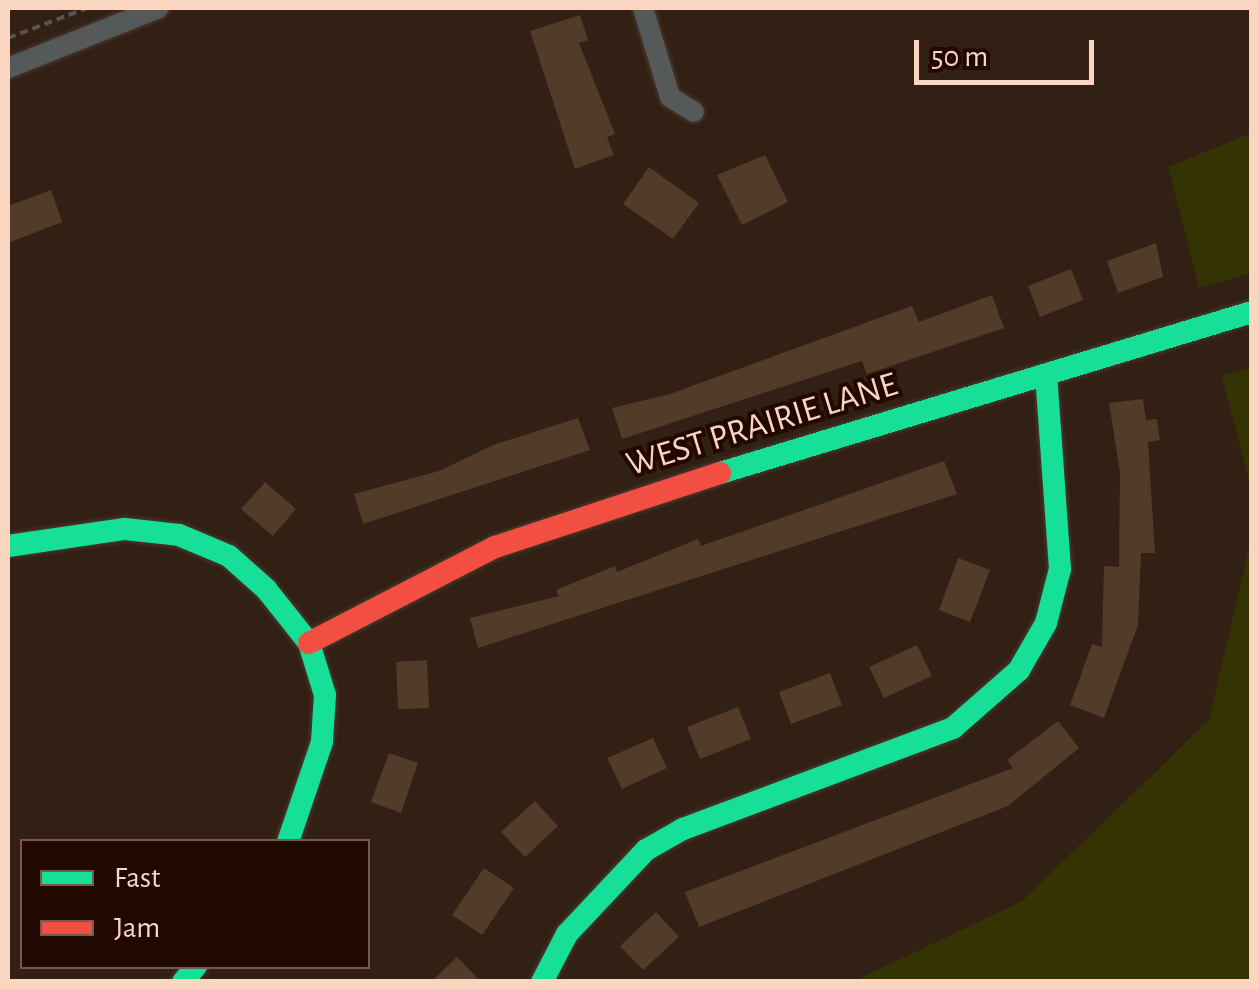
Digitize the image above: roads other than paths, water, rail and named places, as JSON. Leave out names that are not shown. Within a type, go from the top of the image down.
[{"type":"street","points":[[642,8],[670,97],[694,112]]},
{"type":"street","points":[[8,68],[152,9]]},
{"type":"street","name":"WEST PRAIRIE LANE","points":[[308,643],[496,546],[568,519],[1252,312]]},
{"type":"street","points":[[542,982],[567,934],[646,850],[683,828],[953,728],[1019,670],[1046,623],[1060,568],[1046,376]]},
{"type":"street","points":[[8,546],[125,529],[178,535],[229,556],[308,643],[326,695],[322,742],[289,839]]}]
